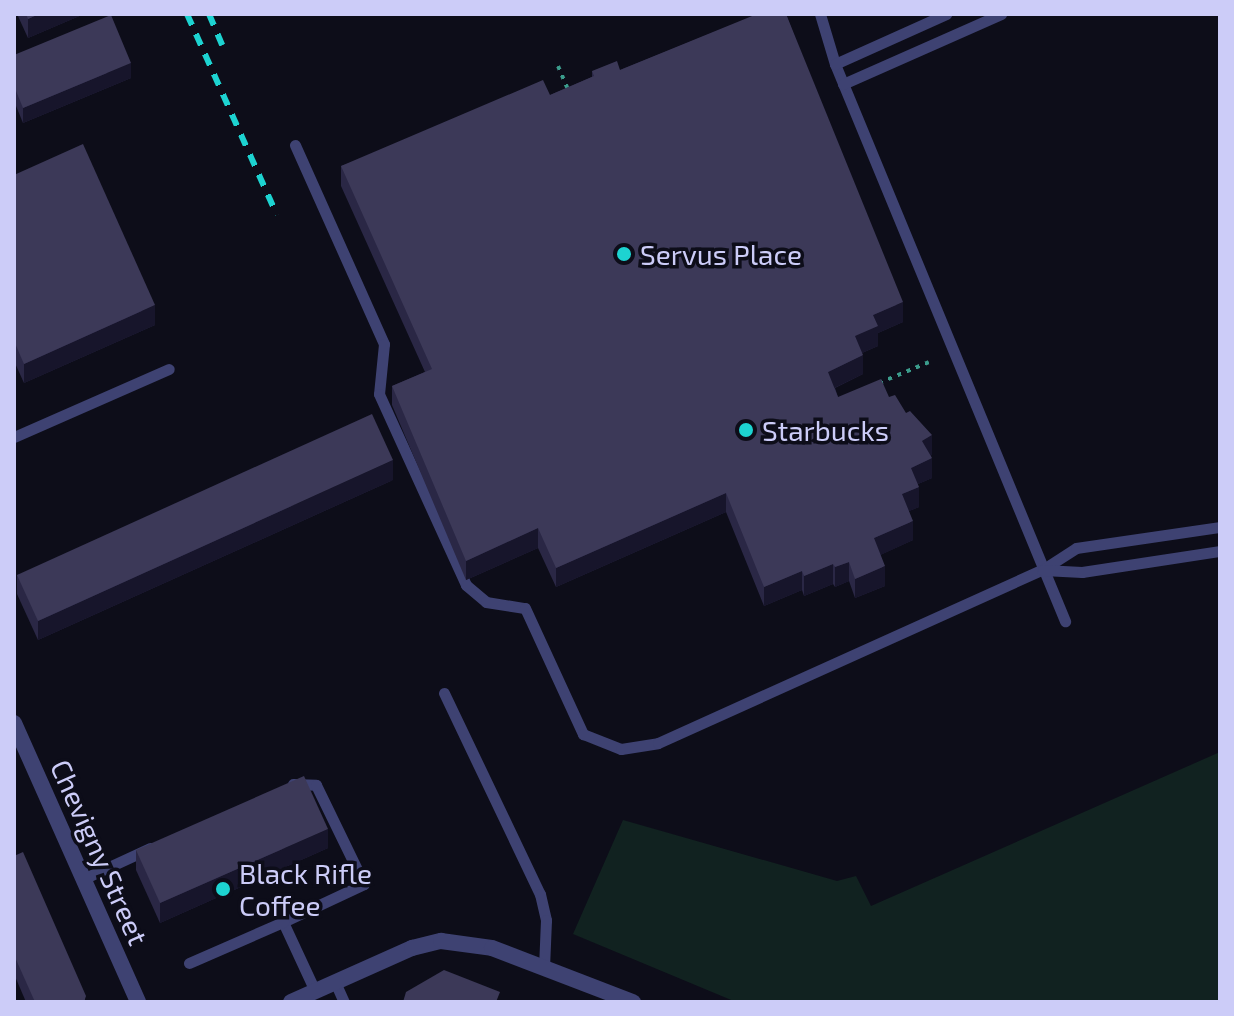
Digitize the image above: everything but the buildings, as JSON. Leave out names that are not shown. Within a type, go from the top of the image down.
[{"type":"street","name":"Chevigny Street","points":[[14,723],[138,1002]]},
{"type":"street","points":[[291,1002],[412,948],[441,941],[492,948],[633,1002]]},
{"type":"lane","points":[[820,14],[843,84],[1065,621]]},
{"type":"lane","points":[[835,64],[946,14]]},
{"type":"lane","points":[[843,84],[1001,14]]},
{"type":"lane","points":[[295,145],[384,344],[379,394],[466,585],[486,602],[525,608],[583,734],[621,749],[658,743],[1042,570],[1076,548],[1220,527]]},
{"type":"lane","points":[[14,437],[169,369]]},
{"type":"lane","points":[[1042,570],[1082,572],[1220,551]]},
{"type":"lane","points":[[444,693],[540,894],[546,920],[544,968]]},
{"type":"lane","points":[[189,963],[364,884],[316,785],[295,783],[283,788]]},
{"type":"lane","points":[[83,879],[166,840]]},
{"type":"lane","points":[[283,922],[315,991]]},
{"type":"lane","points":[[335,982],[344,1002]]},
{"type":"path","points":[[558,66],[569,91]]},
{"type":"path","points":[[869,387],[929,362]]},
{"type":"shaded area","points":[[1220,752],[1220,1002],[736,1002],[573,934],[623,820],[837,881],[856,876],[871,906]]},
{"type":"railway","points":[[187,14],[277,215]]},
{"type":"railway","points":[[209,14],[222,45]]},
{"type":"place","name":"Servus Place","points":[[624,254]]},
{"type":"place","name":"Starbucks","points":[[746,430]]},
{"type":"place","name":"Black Rifle Coffee","points":[[223,889]]}]
